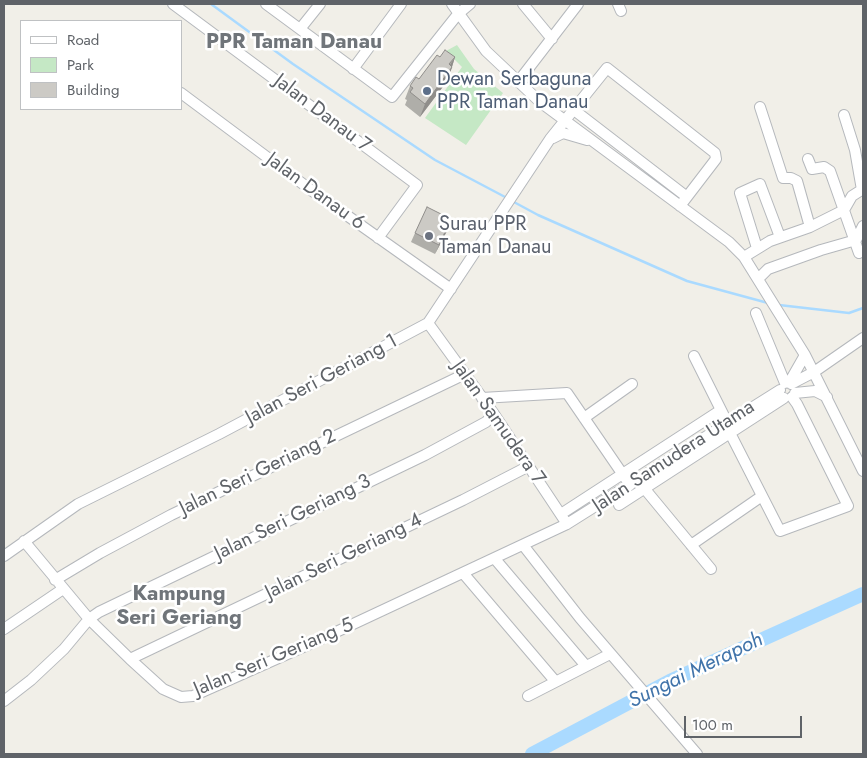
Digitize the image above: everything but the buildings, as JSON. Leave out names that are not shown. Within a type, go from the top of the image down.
[{"type":"street","name":"Jalan Danau 7","points":[[173,4],[417,185],[378,238]]},
{"type":"street","points":[[266,4],[392,97],[444,30],[470,4]]},
{"type":"street","points":[[300,29],[320,4]]},
{"type":"street","points":[[353,69],[401,4]]},
{"type":"street","points":[[452,4],[486,51],[540,102],[729,242],[744,257],[783,316],[805,355],[862,467]]},
{"type":"street","points":[[524,4],[552,39]]},
{"type":"street","points":[[518,82],[552,39],[573,6]]},
{"type":"street","points":[[444,30],[458,28],[470,30]]},
{"type":"street","name":"Jalan Seri Geriang 1","points":[[4,556],[78,504],[219,434],[428,323],[550,140],[607,68],[715,153],[716,159],[687,198]]},
{"type":"street","name":"Jalan Danau 6","points":[[182,94],[378,238],[450,288]]},
{"type":"street","points":[[540,102],[552,120],[550,140]]},
{"type":"street","points":[[760,107],[782,178],[791,178],[796,181],[810,227]]},
{"type":"street","points":[[574,110],[687,198],[680,206]]},
{"type":"street","points":[[744,257],[780,237],[810,227],[844,210],[852,196],[862,189],[855,150],[844,115]]},
{"type":"street","points":[[550,140],[563,133],[594,142]]},
{"type":"street","points":[[621,162],[628,152]]},
{"type":"street","points":[[808,159],[812,169],[824,167],[830,171],[856,240],[859,253]]},
{"type":"street","points":[[758,248],[740,193],[760,184],[780,237]]},
{"type":"street","points":[[759,278],[768,269],[856,240],[863,226]]},
{"type":"street","points":[[694,356],[780,531],[848,506],[789,390],[756,313]]},
{"type":"street","name":"Jalan Samudera 7","points":[[428,323],[530,466],[567,524]]},
{"type":"street","name":"Jalan Samudera Utama","points":[[567,524],[729,428],[789,390],[816,376],[863,338]]},
{"type":"street","points":[[789,390],[805,355]]},
{"type":"street","name":"Jalan Seri Geriang 2","points":[[55,580],[100,553],[171,515],[464,374]]},
{"type":"street","points":[[584,418],[632,384]]},
{"type":"street","points":[[789,390],[814,391],[827,397]]},
{"type":"street","points":[[482,398],[567,393],[630,485]]},
{"type":"street","points":[[562,514],[721,410]]},
{"type":"street","name":"Jalan Seri Geriang 3","points":[[89,618],[425,455],[486,422],[494,414]]},
{"type":"street","name":"Jalan Samudera Utama","points":[[619,505],[729,428]]},
{"type":"street","name":"Jalan Seri Geriang 4","points":[[130,659],[463,500],[530,466]]},
{"type":"street","points":[[644,488],[712,569]]},
{"type":"street","points":[[691,544],[762,496]]},
{"type":"street","name":"Jalan Seri Geriang 5","points":[[24,542],[89,618],[130,659],[163,689],[181,696],[193,696],[567,524]]},
{"type":"street","points":[[523,545],[610,654],[697,754]]},
{"type":"street","points":[[494,559],[586,666]]},
{"type":"street","points":[[463,573],[555,681]]},
{"type":"street","points":[[4,629],[63,589]]},
{"type":"street","points":[[4,701],[31,680],[64,649],[89,618]]},
{"type":"street","points":[[528,696],[610,654]]},
{"type":"green space","points":[[457,45],[474,69],[503,93],[466,145],[425,118],[462,67],[446,51]]},
{"type":"waterway","points":[[211,4],[293,64],[435,160],[507,198]]},
{"type":"waterway","points":[[512,201],[538,215],[687,281],[768,303]]},
{"type":"waterway","points":[[779,305],[849,313],[863,308]]},
{"type":"waterway","name":"Sungai Merapoh","points":[[532,754],[670,681],[863,594]]},
{"type":"place","name":"Dewan Serbaguna PPR Taman Danau","points":[[427,91]]},
{"type":"place","name":"Surau PPR Taman Danau","points":[[429,236]]},
{"type":"district","name":"PPR Taman Danau","points":[[294,43]]},
{"type":"district","name":"Kampung Seri Geriang","points":[[179,607]]}]
